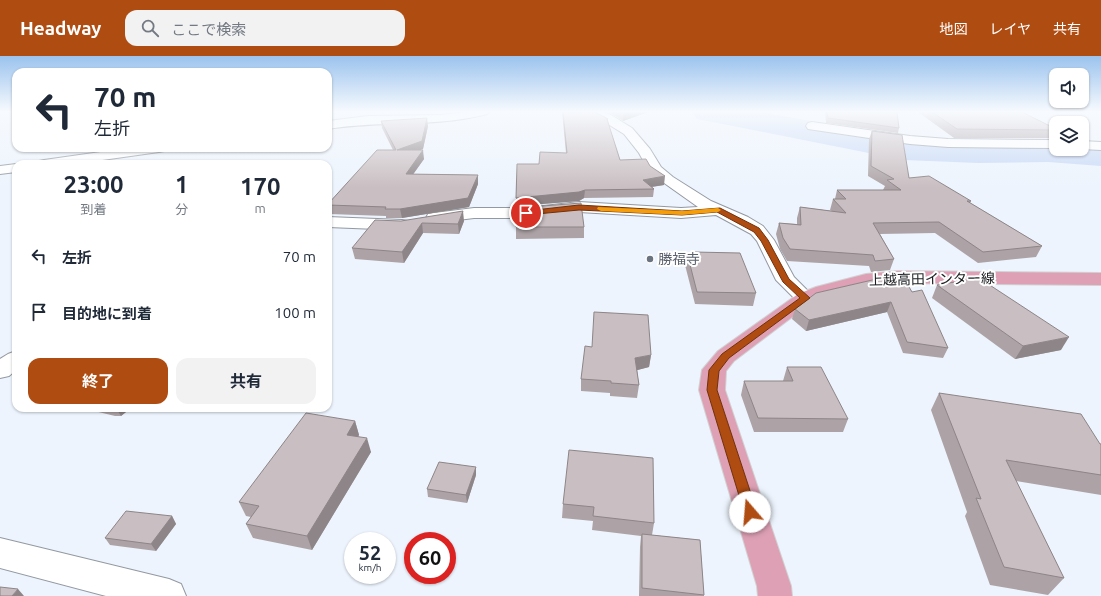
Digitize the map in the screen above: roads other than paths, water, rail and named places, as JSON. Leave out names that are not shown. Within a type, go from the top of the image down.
[{"type":"main road","name":"上越高田インター線","points":[[775,596],[774,586],[712,390],[714,370],[726,356],[805,298],[823,291],[866,280],[898,277],[1101,279]]},
{"type":"street","points":[[633,137],[659,173],[688,194],[757,230],[765,240],[786,280],[805,298]]},
{"type":"street","points":[[890,137],[948,143],[1049,144]]},
{"type":"street","points":[[1089,145],[1101,146]]},
{"type":"street","points":[[73,160],[130,152]]},
{"type":"street","points":[[0,170],[12,168]]},
{"type":"street","points":[[332,222],[402,225],[474,213],[526,213],[579,208],[682,213],[718,210]]},
{"type":"street","points":[[0,370],[12,362]]},
{"type":"street","points":[[0,553],[169,596]]},
{"type":"waterway","points":[[841,137],[904,149],[978,152],[1048,151],[1101,155]]},
{"type":"place","name":"勝福寺","points":[[650,259]]}]
